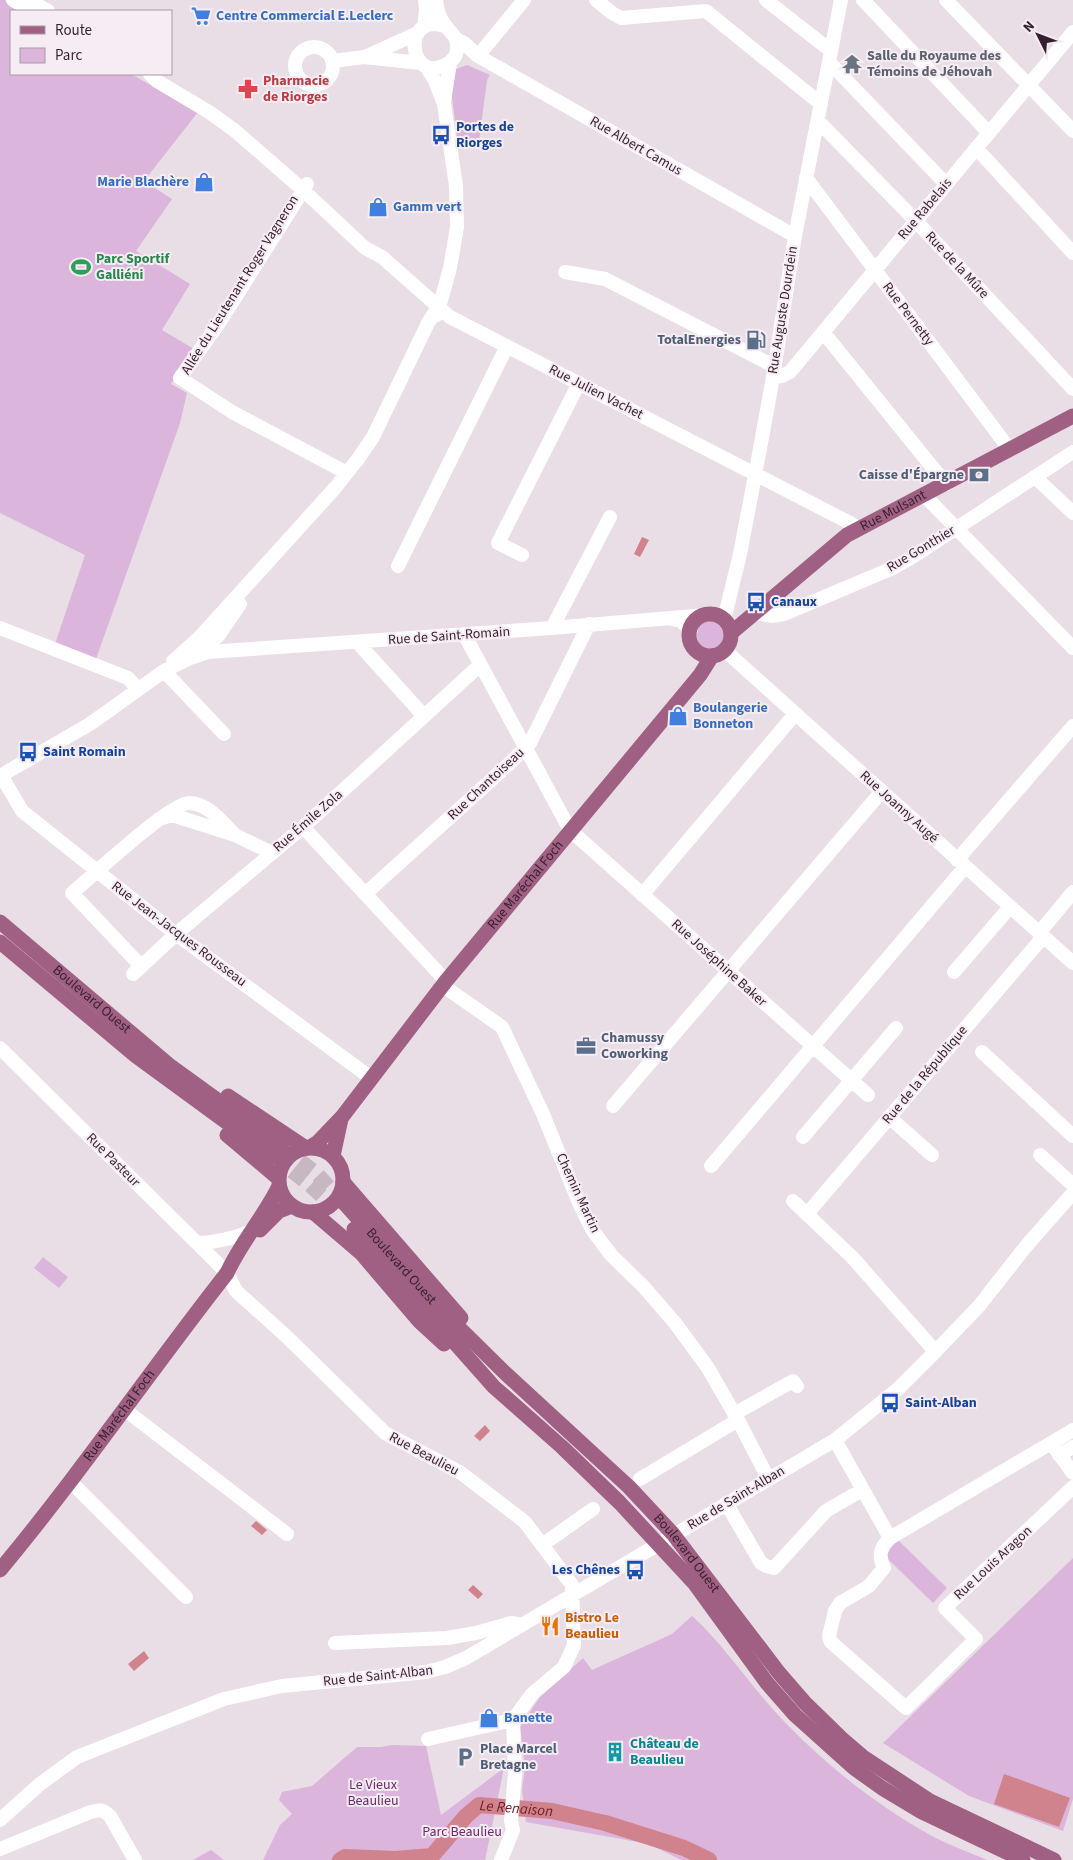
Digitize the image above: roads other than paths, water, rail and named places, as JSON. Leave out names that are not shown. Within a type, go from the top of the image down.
[{"type":"main road","name":"Rue Mulsant","points":[[728,627],[756,612],[847,535],[1073,416]]},
{"type":"main road","points":[[706,615],[716,616],[728,627],[730,640],[718,653],[702,654],[693,647],[690,640],[690,630],[695,622],[706,615]]},
{"type":"main road","name":"Rue Maréchal Foch","points":[[308,1147],[318,1142],[342,1117],[444,983],[718,653]]},
{"type":"main road","name":"Boulevard Ouest","points":[[0,922],[169,1065],[278,1152],[136,1056],[0,942]]},
{"type":"main road","points":[[20,960],[44,986],[130,1063],[249,1152],[278,1182],[285,1200],[292,1206],[298,1210],[313,1212],[332,1204],[341,1192],[343,1182],[339,1164],[333,1156],[326,1151],[308,1147],[125,1028]]},
{"type":"main road","name":"Rue Maréchal Foch","points":[[333,1156],[342,1117]]},
{"type":"main road","points":[[278,1182],[280,1169],[288,1157],[294,1152],[308,1147]]},
{"type":"main road","name":"Rue Maréchal Foch","points":[[0,1570],[70,1481],[227,1273],[233,1259],[271,1203],[278,1182]]},
{"type":"main road","points":[[343,1182],[440,1292],[504,1372]]},
{"type":"main road","name":"Rue Maréchal Foch","points":[[233,1259],[279,1211],[292,1206]]},
{"type":"main road","name":"Boulevard Ouest","points":[[1023,1860],[922,1812],[882,1788],[854,1768],[795,1715],[767,1683],[695,1584],[627,1510],[562,1447],[494,1388],[341,1207],[504,1372],[629,1487],[673,1534],[778,1673],[805,1703],[842,1739],[863,1757],[930,1801],[1054,1860]]},
{"type":"main road","points":[[313,1212],[362,1253],[419,1322],[494,1388]]},
{"type":"street","points":[[13,0],[31,10]]},
{"type":"street","points":[[28,0],[46,10]]},
{"type":"street","points":[[210,639],[263,569],[347,473],[373,437],[382,418],[419,361],[435,328],[438,307],[450,268],[457,227],[456,186],[444,104],[435,81],[414,52],[413,45],[421,30],[426,10],[425,0]]},
{"type":"street","points":[[436,0],[445,26]]},
{"type":"street","points":[[596,0],[621,18],[706,11],[821,104]]},
{"type":"street","points":[[766,0],[830,57],[946,184]]},
{"type":"street","name":"Rue Auguste Dourdein","points":[[728,627],[773,371],[794,236],[841,0]]},
{"type":"street","points":[[863,0],[989,132]]},
{"type":"street","points":[[946,0],[1073,131]]},
{"type":"street","points":[[333,61],[364,57],[424,64],[434,68],[441,67],[452,61],[478,56],[519,2]]},
{"type":"street","points":[[364,57],[435,24],[445,26],[456,39],[457,48],[452,61],[444,104]]},
{"type":"street","name":"Rue Albert Camus","points":[[456,39],[464,43],[478,56],[794,236]]},
{"type":"street","name":"Rue Rabelais","points":[[773,371],[782,376],[790,372],[989,132],[1070,42]]},
{"type":"street","points":[[151,75],[157,81],[209,112],[234,130],[304,186]]},
{"type":"street","points":[[160,75],[224,112],[304,186]]},
{"type":"street","name":"Rue de la Mûre","points":[[818,120],[915,220],[1073,389]]},
{"type":"street","points":[[976,148],[1073,253]]},
{"type":"street","name":"Rue Pernetty","points":[[806,178],[1010,450]]},
{"type":"street","name":"Rue Julien Vachet","points":[[304,186],[372,242],[382,257],[450,317],[852,524],[857,530]]},
{"type":"street","name":"Allée du Lieutenant Roger Vagneron","points":[[304,186],[219,323],[180,378],[232,412],[347,473]]},
{"type":"street","points":[[425,295],[438,280],[443,270],[457,227]]},
{"type":"street","points":[[566,272],[605,279],[773,371]]},
{"type":"street","points":[[823,332],[946,484]]},
{"type":"street","points":[[398,566],[508,346]]},
{"type":"street","points":[[522,555],[498,543],[579,383]]},
{"type":"street","name":"Rue Gonthier","points":[[756,612],[772,616],[784,614],[893,568],[1073,452]]},
{"type":"street","points":[[1034,477],[1073,513]]},
{"type":"street","points":[[924,495],[1073,648]]},
{"type":"street","points":[[552,628],[610,517]]},
{"type":"street","name":"Rue de Saint-Romain","points":[[210,639],[234,650],[552,628],[706,615]]},
{"type":"street","name":"Rue de Saint-Romain","points":[[664,619],[681,621],[690,630]]},
{"type":"street","name":"Rue Chantoiseau","points":[[365,894],[530,743],[589,624]]},
{"type":"street","points":[[0,628],[128,678],[138,689]]},
{"type":"street","name":"Rue Joséphine Baker","points":[[464,634],[570,830],[868,1095]]},
{"type":"street","name":"Rue de Saint-Romain","points":[[164,671],[190,658],[208,652],[210,639]]},
{"type":"street","name":"Rue de Saint-Romain","points":[[1,776],[90,724],[210,639]]},
{"type":"street","points":[[358,642],[424,716]]},
{"type":"street","name":"Rue Joanny Augé","points":[[718,653],[795,714],[1073,964]]},
{"type":"street","name":"Rue Émile Zola","points":[[97,871],[72,893],[137,970],[176,934],[304,827],[480,665]]},
{"type":"street","points":[[164,671],[224,734]]},
{"type":"street","points":[[642,895],[795,714]]},
{"type":"street","points":[[711,1166],[812,1047],[1073,726]]},
{"type":"street","name":"Rue Jean-Jacques Rousseau","points":[[1,776],[22,811],[176,934],[371,1078]]},
{"type":"street","points":[[613,1106],[882,791]]},
{"type":"street","points":[[97,871],[160,819],[172,815],[235,835],[272,853]]},
{"type":"street","name":"Chemin Martin","points":[[304,827],[444,983],[502,1027],[543,1114],[579,1203],[593,1231],[612,1256],[643,1286],[675,1323],[708,1368],[768,1478]]},
{"type":"street","name":"Rue de la République","points":[[807,1214],[1041,935],[1073,892]]},
{"type":"street","points":[[954,972],[1010,907]]},
{"type":"street","points":[[803,1138],[896,1028]]},
{"type":"street","name":"Rue Pasteur","points":[[0,1048],[227,1273]]},
{"type":"street","points":[[982,1052],[1073,1136]]},
{"type":"street","points":[[890,1117],[932,1155]]},
{"type":"street","points":[[1040,1154],[1073,1185]]},
{"type":"street","name":"Rue de Saint-Alban","points":[[0,1820],[40,1784],[77,1757],[224,1699],[282,1686],[426,1672],[445,1667],[466,1658],[835,1440],[898,1389],[979,1306],[1027,1245],[1073,1193]]},
{"type":"street","points":[[793,1201],[852,1257],[935,1351]]},
{"type":"street","points":[[198,1243],[209,1243],[250,1232]]},
{"type":"street","name":"Rue Beaulieu","points":[[227,1273],[236,1291],[286,1336],[385,1433],[461,1473],[525,1522],[572,1585],[573,1594]]},
{"type":"street","points":[[640,1478],[793,1381],[797,1386]]},
{"type":"street","points":[[124,1409],[287,1534]]},
{"type":"street","points":[[835,1440],[890,1538],[1073,1430]]},
{"type":"street","points":[[1051,1443],[1073,1473]]},
{"type":"street","points":[[1059,1455],[1073,1447]]},
{"type":"street","points":[[70,1481],[186,1597]]},
{"type":"street","name":"Rue Louis Aragon","points":[[890,1538],[880,1550],[880,1558],[884,1568],[869,1586],[840,1603],[835,1611],[829,1636],[831,1642],[906,1708],[976,1639],[945,1608],[1073,1487]]},
{"type":"street","points":[[726,1503],[761,1563],[774,1568],[826,1511],[862,1490]]},
{"type":"street","points":[[542,1545],[593,1509]]},
{"type":"street","points":[[501,1860],[513,1830],[511,1821],[515,1773],[513,1720],[532,1694],[564,1666],[574,1645],[573,1594]]},
{"type":"street","points":[[335,1643],[447,1638],[476,1633],[510,1623],[522,1625]]},
{"type":"street","points":[[428,1739],[513,1720]]},
{"type":"street","points":[[0,1849],[88,1813],[105,1810],[135,1860]]},
{"type":"waterway","name":"Le Renaison","points":[[340,1860],[345,1857],[395,1859],[432,1856],[466,1816],[479,1805],[552,1811],[605,1823],[684,1848],[709,1860]]},
{"type":"tunnel","points":[[282,1147],[317,1174],[345,1204]]},
{"type":"tunnel","points":[[274,1157],[309,1184],[336,1209]]},
{"type":"place","name":"Centre Commercial E.Leclerc","points":[[201,16]]},
{"type":"place","name":"Salle du Royaume des Témoins de Jéhovah","points":[[852,64]]},
{"type":"place","name":"Pharmacie de Riorges","points":[[248,89]]},
{"type":"place","name":"Portes de Riorges","points":[[441,135]]},
{"type":"place","name":"Marie Blachère","points":[[204,182]]},
{"type":"place","name":"Gamm vert","points":[[378,207]]},
{"type":"place","name":"Parc Sportif Galliéni","points":[[81,267]]},
{"type":"place","name":"TotalEnergies","points":[[756,340]]},
{"type":"place","name":"Caisse d'Épargne","points":[[979,475]]},
{"type":"place","name":"Canaux","points":[[756,602]]},
{"type":"place","name":"Boulangerie Bonneton","points":[[678,716]]},
{"type":"place","name":"Saint Romain","points":[[28,752]]},
{"type":"place","name":"Chamussy Coworking","points":[[586,1046]]},
{"type":"place","name":"Saint-Alban","points":[[890,1403]]},
{"type":"place","name":"Les Chênes","points":[[635,1570]]},
{"type":"place","name":"Bistro Le Beaulieu","points":[[550,1626]]},
{"type":"place","name":"Banette","points":[[489,1718]]},
{"type":"place","name":"Château de Beaulieu","points":[[615,1752]]},
{"type":"place","name":"Place Marcel Bretagne","points":[[465,1757]]},
{"type":"park label","name":"Le Vieux Beaulieu","points":[[373,1794]]},
{"type":"park label","name":"Parc Beaulieu","points":[[462,1832]]}]
